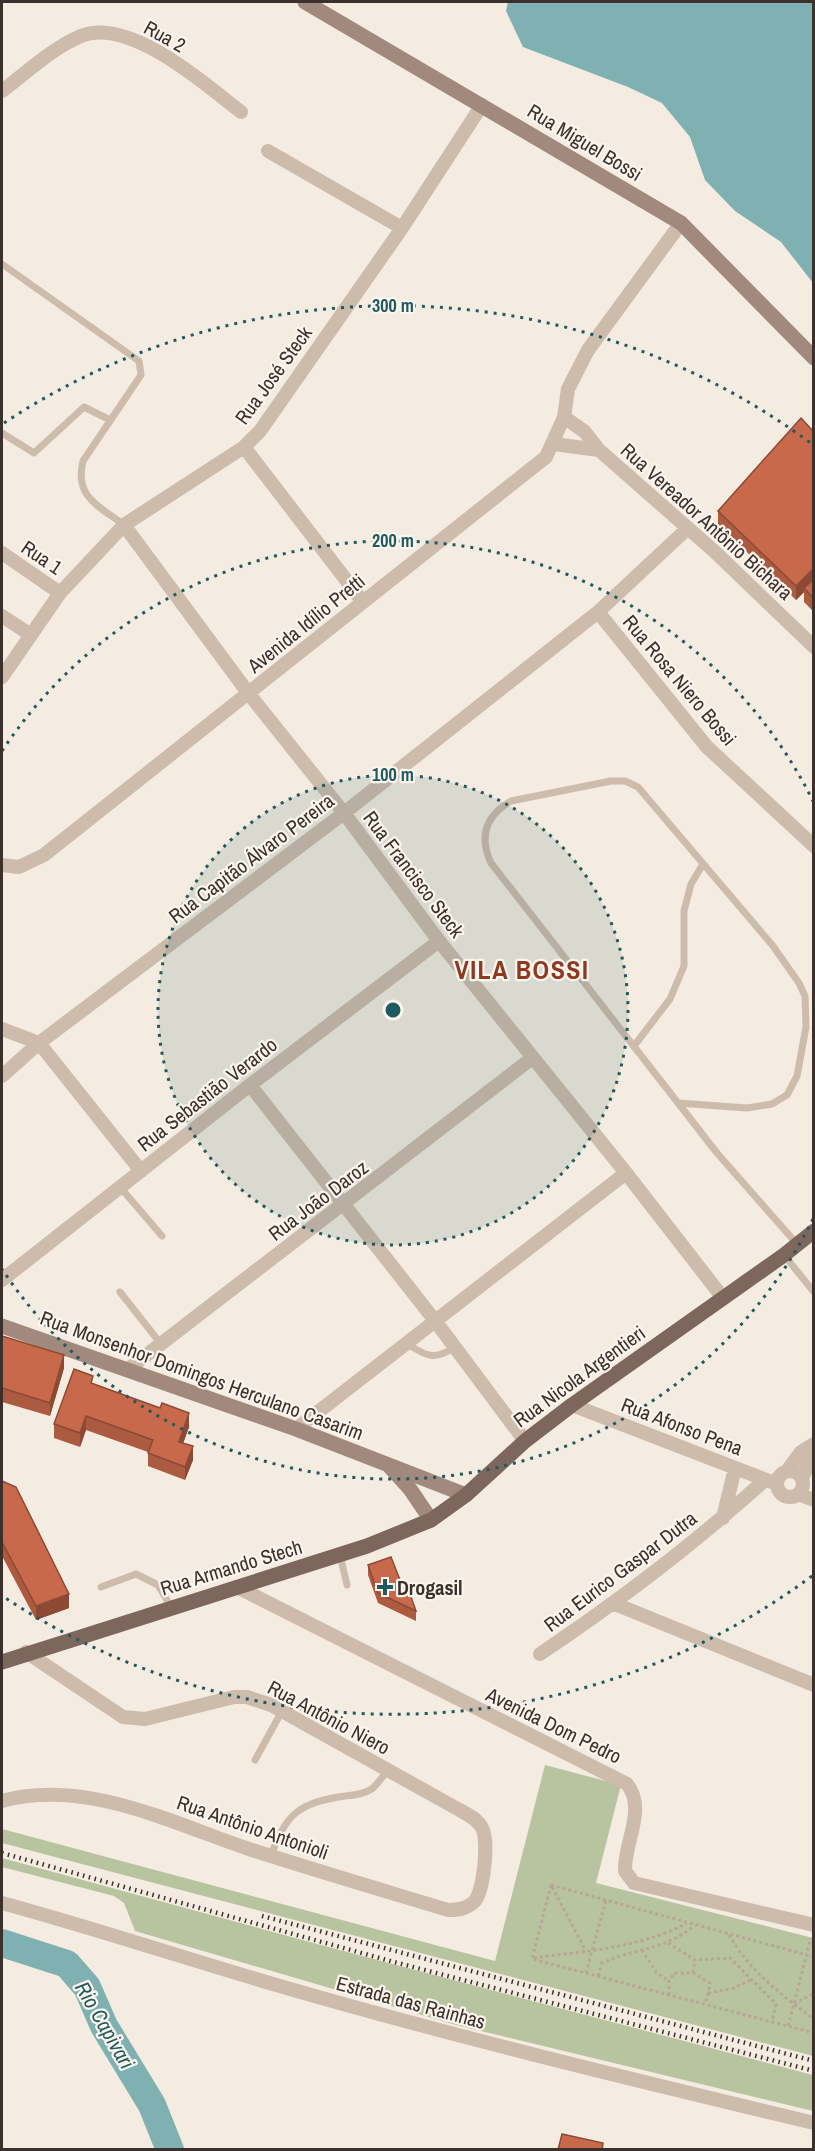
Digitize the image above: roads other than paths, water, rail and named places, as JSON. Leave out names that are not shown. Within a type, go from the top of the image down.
[{"type":"main road","name":"Rua Miguel Bossi","points":[[305,2],[681,223],[813,358]]},
{"type":"main road","name":"Rua Nicola Argentieri","points":[[466,1495],[525,1441],[572,1405],[784,1255],[813,1231]]},
{"type":"main road","name":"Rua Monsenhor Domingos Herculano Casarim","points":[[2,1326],[296,1429],[466,1495]]},
{"type":"main road","name":"Rua Monsenhor Domingos Herculano Casarim","points":[[388,1465],[410,1489],[431,1520]]},
{"type":"main road","name":"Rua Armando Stech","points":[[2,1662],[26,1652],[340,1555],[431,1520],[466,1495]]},
{"type":"street","name":"Rua 2","points":[[2,91],[67,43],[83,35],[99,32],[127,37],[147,46],[195,76],[241,112]]},
{"type":"street","name":"Rua José Steck","points":[[2,677],[60,593],[124,525],[244,447],[260,431],[402,228],[482,105]]},
{"type":"street","points":[[268,152],[402,228]]},
{"type":"street","name":"Avenida Idílio Pretti","points":[[5,863],[26,865],[44,855],[546,457],[554,444],[564,417],[568,389],[588,350],[681,223]]},
{"type":"street","name":"Rua Vereador Antônio Bichara","points":[[564,417],[585,432],[599,450],[813,647]]},
{"type":"street","name":"Rua Vereador Antônio Bichara","points":[[554,444],[599,450]]},
{"type":"street","points":[[244,447],[363,602]]},
{"type":"street","name":"Rua Francisco Steck","points":[[124,525],[249,694],[344,813],[439,941],[531,1059],[626,1173],[723,1298]]},
{"type":"street","name":"Rua Capitão Álvaro Pereira","points":[[2,1076],[39,1043],[344,813],[598,612],[687,529]]},
{"type":"street","name":"Rua 1","points":[[2,553],[60,593]]},
{"type":"street","name":"Rua Rosa Niero Bossi","points":[[598,612],[707,747],[813,846]]},
{"type":"street","points":[[2,615],[31,635]]},
{"type":"street","name":"Rua Sebastião Verardo","points":[[2,1280],[250,1085],[439,941]]},
{"type":"street","points":[[2,1029],[39,1043],[141,1171]]},
{"type":"street","name":"Rua João Daroz","points":[[127,1370],[531,1059]]},
{"type":"street","points":[[250,1085],[436,1322],[525,1441]]},
{"type":"street","points":[[296,1429],[626,1173]]},
{"type":"street","name":"Rua Afonso Pena","points":[[572,1405],[771,1482]]},
{"type":"street","points":[[787,1471],[801,1452],[813,1444]]},
{"type":"street","points":[[802,1478],[793,1471],[787,1471],[771,1482],[786,1497],[798,1494],[802,1490],[802,1478],[813,1453]]},
{"type":"street","name":"Rua Eurico Gaspar Dutra","points":[[723,1518],[735,1468]]},
{"type":"street","name":"Rua Eurico Gaspar Dutra","points":[[540,1654],[615,1604],[771,1482]]},
{"type":"street","points":[[798,1494],[813,1500]]},
{"type":"street","name":"Avenida Dom Pedro","points":[[237,1587],[627,1784],[633,1791],[636,1808],[625,1871],[634,1882],[813,1928]]},
{"type":"street","points":[[615,1604],[813,1684]]},
{"type":"street","name":"Rua Antônio Niero","points":[[26,1652],[123,1717],[145,1719],[247,1696],[282,1711],[481,1825],[486,1840],[481,1891]]},
{"type":"street","name":"Rua Antônio Antonioli","points":[[2,1801],[20,1795],[46,1795],[124,1806],[183,1824],[271,1856],[448,1910],[468,1906],[481,1891]]},
{"type":"street","name":"Estrada das Rainhas","points":[[2,1903],[83,1925],[266,1982],[530,2055],[813,2123]]},
{"type":"lane","points":[[2,264],[139,361],[141,375],[82,461],[81,486],[88,497],[124,525]]},
{"type":"lane","points":[[2,434],[34,453],[84,407],[110,420]]},
{"type":"lane","points":[[678,1103],[747,1108],[772,1104],[787,1095],[797,1076],[806,1027],[805,996],[800,983],[773,946],[638,787],[625,781],[611,781],[511,801],[500,807],[492,817],[485,834],[484,847],[491,863],[634,1046],[678,1103],[717,1153],[797,1245]]},
{"type":"lane","points":[[634,1046],[670,999],[684,966],[684,910],[691,884],[703,864]]},
{"type":"lane","points":[[120,1187],[162,1236]]},
{"type":"lane","points":[[784,1255],[813,1292]]},
{"type":"lane","points":[[120,1292],[161,1344]]},
{"type":"lane","points":[[408,1344],[420,1352],[435,1357],[444,1355],[454,1347]]},
{"type":"lane","points":[[340,1555],[347,1585]]},
{"type":"lane","points":[[101,1587],[136,1574],[158,1586],[171,1607]]},
{"type":"lane","points":[[255,1760],[282,1711]]},
{"type":"lane","points":[[271,1856],[279,1833],[297,1811],[323,1799],[363,1793],[372,1789],[388,1770]]},
{"type":"water","points":[[508,2],[813,2],[813,283],[781,242],[735,211],[705,180],[690,137],[662,103],[628,87],[523,47],[506,11]]},
{"type":"waterway","name":"Rio Capivari","points":[[2,1943],[67,1964],[87,1987],[104,2026],[152,2105],[170,2150]]},
{"type":"railway","points":[[2,1853],[394,1962],[814,2071]]},
{"type":"railway","points":[[262,1916],[814,2061]]},
{"type":"place","name":"Drogasil","points":[[385,1587]]},
{"type":"district","name":"VILA BOSSI","points":[[522,969]]}]
